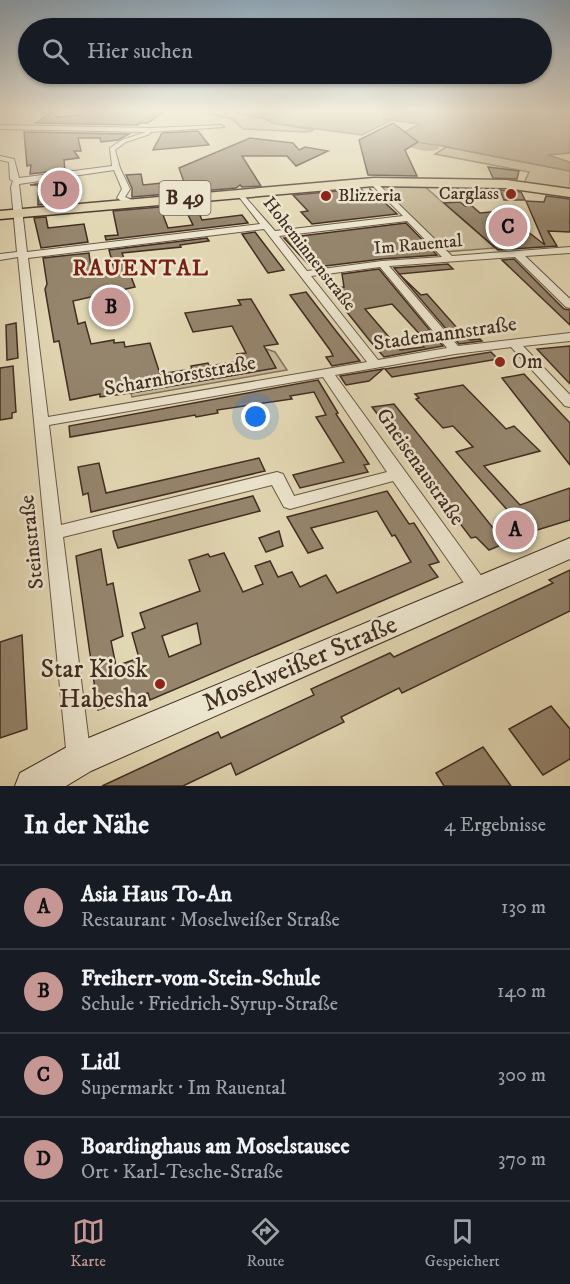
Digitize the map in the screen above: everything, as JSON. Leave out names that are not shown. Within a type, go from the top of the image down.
[{"type":"main road","name":"B 49","points":[[0,215],[374,182],[471,182],[523,186],[570,194]]},
{"type":"street","points":[[114,148],[112,151],[117,168],[126,189],[121,198],[129,202]]},
{"type":"street","points":[[0,158],[12,160],[14,179],[19,181],[109,171],[117,168]]},
{"type":"street","name":"Steinstraße","points":[[19,181],[15,183],[15,187],[22,255],[79,759]]},
{"type":"street","points":[[374,182],[448,258]]},
{"type":"street","name":"Hoheminnenstraße","points":[[240,193],[375,364]]},
{"type":"street","points":[[0,257],[407,218]]},
{"type":"street","name":"Im Rauental","points":[[305,274],[448,258],[570,250]]},
{"type":"street","points":[[516,253],[570,305]]},
{"type":"street","points":[[382,264],[455,350]]},
{"type":"street","name":"Stademannstraße","points":[[326,372],[455,350],[570,337]]},
{"type":"street","points":[[513,342],[570,403]]},
{"type":"street","name":"Scharnhorststraße","points":[[42,422],[326,372]]},
{"type":"street","name":"Gneisenaustraße","points":[[326,372],[478,587]]},
{"type":"street","points":[[54,533],[277,478],[290,503],[397,475]]},
{"type":"street","name":"Moselweißer Straße","points":[[33,786],[79,759],[570,548]]},
{"type":"shaded area","points":[[445,148],[450,148],[570,171],[570,192],[524,183],[529,172],[435,154]]},
{"type":"shaded area","points":[[451,148],[570,148],[570,153],[548,155],[570,162],[570,171]]},
{"type":"shaded area","points":[[423,185],[495,248],[445,252],[379,186]]},
{"type":"shaded area","points":[[266,349],[275,352],[287,370],[132,397],[131,393],[275,368]]},
{"type":"building","points":[[25,148],[80,148],[81,151],[74,151],[79,158],[64,160],[65,170],[30,174],[31,165],[27,166]]},
{"type":"building","points":[[154,148],[179,148],[153,150]]},
{"type":"building","points":[[227,148],[297,148],[299,150],[309,148],[328,151],[296,166],[287,156],[242,156],[261,186],[242,187],[240,185],[236,188],[178,193],[176,189],[186,188],[179,168]]},
{"type":"building","points":[[361,148],[409,148],[405,150],[417,176],[368,175]]},
{"type":"building","points":[[488,167],[519,171],[517,179],[493,178]]},
{"type":"building","points":[[141,174],[143,185],[162,183],[167,194],[132,197],[132,188],[126,175]]},
{"type":"building","points":[[66,179],[68,203],[38,205],[38,185],[30,185]]},
{"type":"building","points":[[361,189],[372,199],[370,189],[397,214],[312,224],[301,212],[308,211],[293,195]]},
{"type":"building","points":[[500,190],[521,192],[525,200],[504,200]]},
{"type":"building","points":[[546,196],[570,199],[570,232],[548,231],[557,246],[498,250],[444,203],[460,202],[465,206],[472,206],[480,213],[501,211],[545,245],[526,201],[544,202]]},
{"type":"building","points":[[195,204],[202,220],[242,215],[248,223],[106,240],[105,236],[118,235],[113,211],[160,207],[168,228],[193,225],[183,205]]},
{"type":"building","points":[[46,217],[48,228],[84,224],[88,242],[41,248],[34,218]]},
{"type":"building","points":[[406,223],[437,255],[317,267],[313,263],[308,264],[284,238]]},
{"type":"building","points":[[255,232],[284,270],[268,273],[242,234]]},
{"type":"building","points":[[207,238],[209,241],[180,245],[181,247],[122,253],[135,287],[73,301],[78,324],[85,322],[91,344],[114,340],[114,343],[124,342],[125,347],[150,343],[160,374],[192,369],[191,366],[208,363],[209,366],[240,361],[237,354],[246,353],[232,326],[193,332],[185,313],[241,305],[238,300],[251,299],[278,344],[264,346],[276,368],[131,393],[100,397],[100,394],[70,400],[59,341],[54,342],[45,289],[47,284],[43,258],[89,253],[92,277],[115,273],[109,250]]},
{"type":"building","points":[[514,259],[564,309],[570,310],[570,325],[502,260]]},
{"type":"building","points":[[448,264],[453,269],[399,274],[394,268]]},
{"type":"building","points":[[379,269],[443,346],[384,357],[347,312],[349,306],[334,288],[344,287],[342,274]],"holes":[[[392,304],[427,342],[421,343],[424,347],[400,350],[365,309]]]},
{"type":"building","points":[[400,275],[421,295],[427,294],[465,337],[482,341],[459,344]]},
{"type":"building","points":[[306,292],[360,361],[332,366],[326,357],[333,356],[330,350],[290,295]]},
{"type":"building","points":[[16,323],[18,358],[7,360],[6,325]]},
{"type":"building","points":[[570,346],[570,384],[537,349]]},
{"type":"building","points":[[491,352],[498,359],[392,377],[385,369]]},
{"type":"building","points":[[13,366],[16,412],[12,413],[12,418],[0,420],[0,368]]},
{"type":"building","points":[[383,369],[369,381],[346,385],[340,376]]},
{"type":"building","points":[[524,374],[570,423],[570,465],[502,378]]},
{"type":"building","points":[[318,380],[338,413],[336,414],[369,464],[364,465],[368,472],[300,488],[293,475],[344,462],[316,417],[326,415],[314,392],[290,396],[292,399],[217,410],[218,413],[70,437],[69,426]]},
{"type":"building","points":[[463,385],[506,429],[514,426],[540,451],[484,466],[520,505],[570,488],[570,520],[537,530],[489,550],[476,537],[471,538],[372,407],[394,404],[493,528],[517,521],[456,452],[473,447],[453,426],[443,428],[416,399],[419,398],[415,394]]},
{"type":"building","points":[[259,458],[265,471],[91,512],[88,493],[83,495],[78,467],[99,463],[106,493]]},
{"type":"building","points":[[387,491],[409,524],[414,523],[439,562],[429,565],[438,577],[150,700],[148,693],[98,710],[76,556],[101,549],[107,585],[113,583],[123,636],[111,641],[116,666],[139,658],[132,633],[145,628],[140,613],[200,591],[189,560],[208,554],[210,557],[224,553],[243,592],[263,584],[255,566],[270,561],[278,577],[292,572],[300,587],[326,575],[337,593],[411,562],[377,511],[311,528],[323,548],[308,553],[287,517]],"holes":[[[197,623],[201,644],[169,657],[162,636]]]},
{"type":"building","points":[[253,496],[260,511],[118,548],[114,537],[113,531]]},
{"type":"building","points":[[279,531],[283,546],[266,552],[259,538]]},
{"type":"building","points":[[570,570],[570,611],[402,693],[399,688],[341,717],[344,722],[236,775],[231,763],[183,786],[102,786],[218,732],[221,738],[314,695],[311,689],[390,653],[394,657],[553,583],[549,580]]},
{"type":"building","points":[[22,635],[27,729],[0,738],[0,642]]},
{"type":"building","points":[[551,706],[570,729],[570,759],[543,775],[509,729]]},
{"type":"building","points":[[483,747],[511,786],[444,786],[436,773]]},
{"type":"waterway","points":[[420,148],[433,150],[421,148]]},
{"type":"waterway","points":[[433,148],[437,148],[435,148]]},
{"type":"place","name":"Boardinghaus am Moselstausee","points":[[60,190]]},
{"type":"place","name":"Carglass","points":[[511,194]]},
{"type":"place","name":"Blizzeria","points":[[326,196]]},
{"type":"place","name":"Lidl","points":[[508,227]]},
{"type":"place","name":"Freiherr-vom-Stein-Schule","points":[[111,307]]},
{"type":"place","name":"Om","points":[[500,362]]},
{"type":"place","name":"Asia Haus To-An","points":[[515,530]]},
{"type":"place","name":"Star Kiosk Habesha","points":[[160,684]]},
{"type":"district","name":"RAUENTAL","points":[[141,268]]}]
